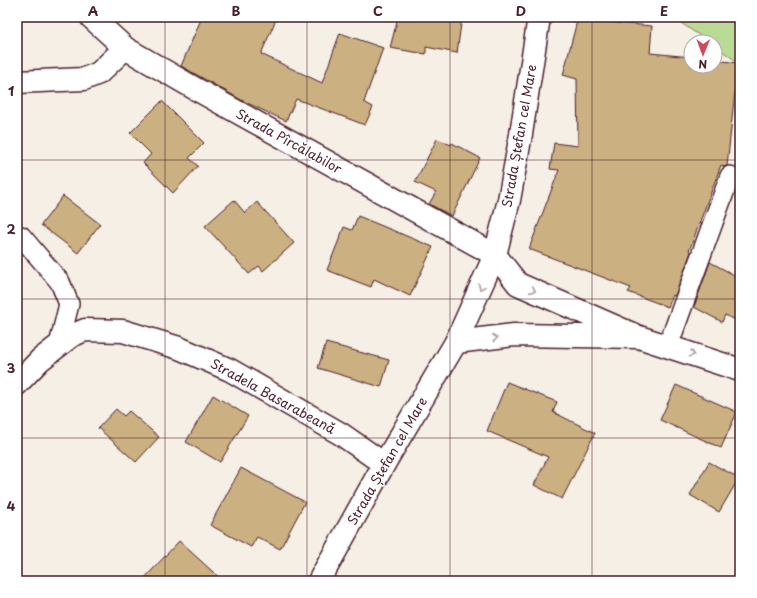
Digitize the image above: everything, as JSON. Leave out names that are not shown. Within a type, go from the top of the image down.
[{"type":"street","name":"Strada Pîrcălabilor","points":[[91,17],[125,48],[194,88],[495,255]]},
{"type":"street","name":"Strada Ștefan cel Mare","points":[[319,581],[384,464],[456,342],[495,255],[509,200],[539,17]]},
{"type":"street","points":[[17,82],[84,80],[99,73],[125,48]]},
{"type":"street","points":[[495,255],[518,284],[639,337],[740,370]]},
{"type":"street","name":"Stradela Basarabeană","points":[[59,345],[71,336],[85,330],[123,331],[179,348],[230,370],[341,434],[384,464]]},
{"type":"street","points":[[456,342],[514,336],[639,337]]},
{"type":"street","points":[[17,384],[40,360],[59,345]]},
{"type":"lane","points":[[668,346],[730,176]]},
{"type":"lane","points":[[21,236],[60,282],[69,304],[59,345]]},
{"type":"green space","points":[[681,17],[740,17],[740,67],[735,60],[723,52],[723,34],[697,34],[681,23]]},
{"type":"building","points":[[202,17],[277,17],[261,54],[322,83],[340,33],[383,48],[364,102],[373,107],[365,125],[296,99],[286,121],[245,102],[181,66]]},
{"type":"building","points":[[398,17],[462,17],[457,53],[426,47],[426,54],[390,48]]},
{"type":"building","points":[[578,17],[609,17],[608,22],[652,26],[650,53],[683,56],[683,74],[723,74],[723,61],[738,63],[727,166],[725,167],[721,165],[689,251],[691,252],[675,296],[673,295],[668,307],[628,292],[631,288],[529,249],[559,170],[550,169],[554,143],[578,146],[577,79],[563,75]]},
{"type":"building","points":[[162,101],[204,143],[189,158],[198,166],[173,193],[143,163],[151,154],[130,133]]},
{"type":"building","points":[[437,139],[451,145],[452,143],[480,158],[452,216],[429,204],[436,192],[415,182]]},
{"type":"building","points":[[63,196],[100,224],[78,253],[41,225]]},
{"type":"building","points":[[234,200],[245,213],[257,202],[294,243],[263,271],[259,266],[249,274],[205,226]]},
{"type":"building","points":[[358,216],[433,247],[410,296],[374,279],[371,287],[327,270],[344,227],[352,230]]},
{"type":"building","points":[[710,262],[740,278],[740,322],[725,315],[722,322],[694,307]]},
{"type":"building","points":[[326,343],[389,360],[381,387],[318,368]]},
{"type":"building","points":[[507,382],[557,402],[553,412],[595,433],[562,499],[534,485],[548,457],[487,431]]},
{"type":"building","points":[[676,385],[737,412],[721,448],[660,420]]},
{"type":"building","points":[[213,395],[248,416],[220,462],[186,442]]},
{"type":"building","points":[[116,409],[124,416],[129,411],[159,437],[136,462],[98,428]]},
{"type":"building","points":[[709,462],[739,478],[719,512],[690,495]]},
{"type":"building","points":[[241,468],[305,502],[280,549],[257,537],[251,547],[210,525]]},
{"type":"building","points":[[179,541],[223,581],[142,581]]}]
